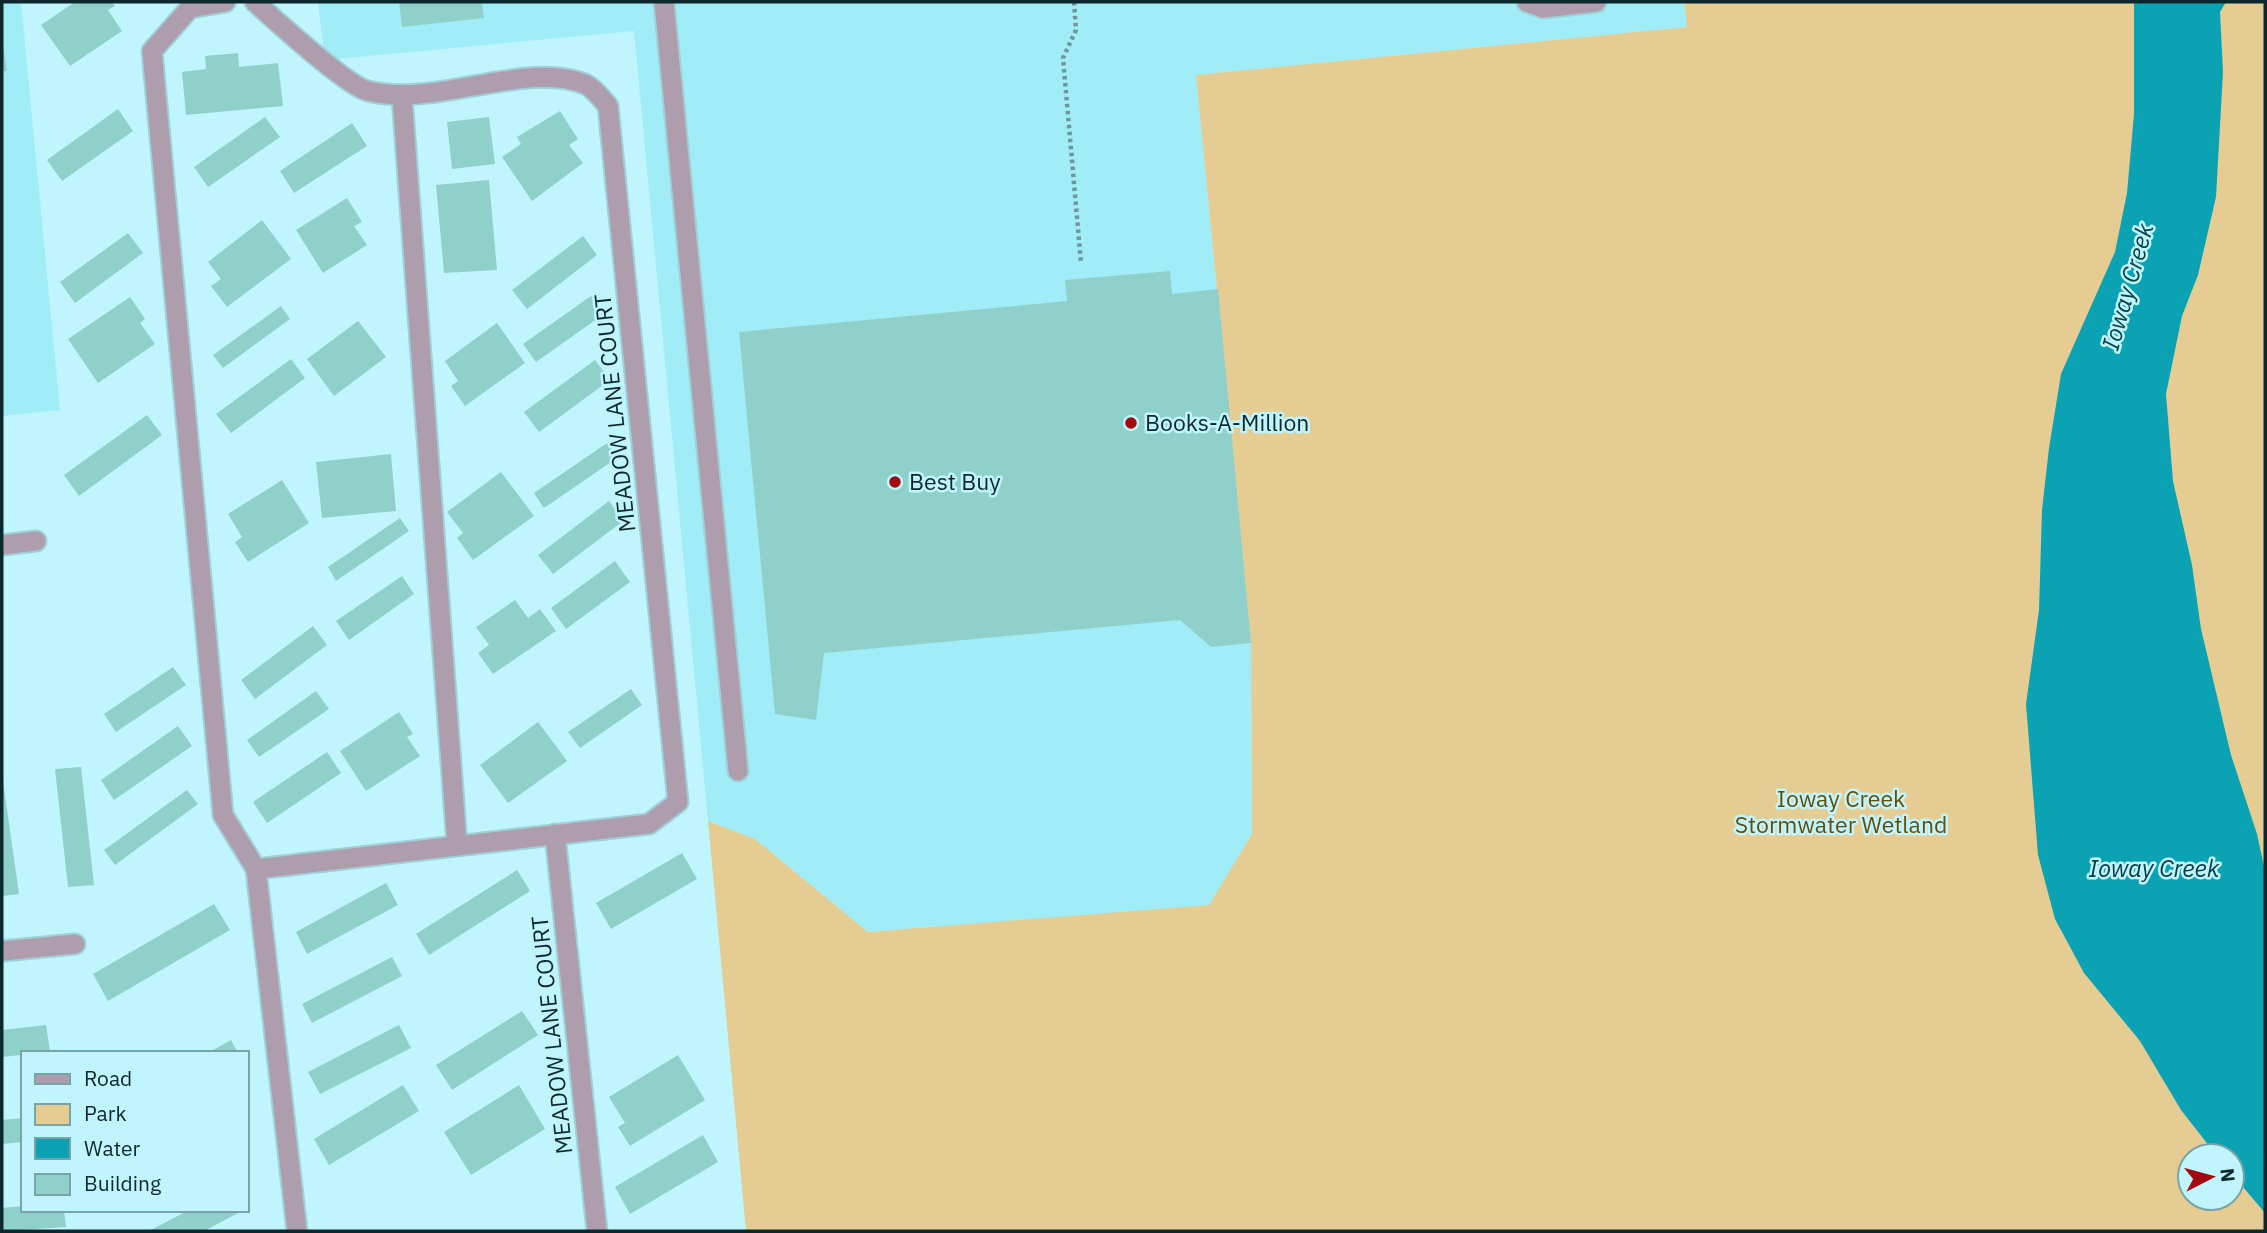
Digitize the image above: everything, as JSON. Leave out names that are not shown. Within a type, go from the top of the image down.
[{"type":"street","points":[[225,2],[190,8],[152,51],[223,815],[256,869],[297,1231]]},
{"type":"street","name":"MEADOW LANE COURT","points":[[255,2],[301,43],[365,91],[402,97],[555,76],[588,85],[608,106],[678,803],[649,824],[256,869]]},
{"type":"street","points":[[664,2],[737,771]]},
{"type":"street","points":[[1527,2],[1543,8],[1592,3]]},
{"type":"street","points":[[402,97],[457,845]]},
{"type":"street","points":[[2,545],[36,541]]},
{"type":"street","name":"MEADOW LANE COURT","points":[[555,834],[597,1231]]},
{"type":"street","points":[[2,951],[75,944]]},
{"type":"path","points":[[1074,2],[1076,30],[1063,58],[1081,262]]},
{"type":"shaded area","points":[[2,2],[21,2],[60,410],[2,416]]},
{"type":"shaded area","points":[[318,2],[1684,2],[1688,27],[1196,75],[1251,643],[1252,834],[1209,906],[868,932],[755,839],[708,821],[634,31],[325,60]]},
{"type":"green space","name":"Ioway Creek Stormwater Wetland","points":[[1684,2],[2265,2],[2265,1231],[746,1231],[708,821],[755,839],[868,932],[1209,905],[1252,834],[1251,643],[1196,75],[1687,27]]},
{"type":"water","name":"Ioway Creek","points":[[2134,2],[2226,2],[2220,12],[2223,72],[2216,197],[2198,275],[2182,316],[2166,394],[2173,481],[2192,565],[2201,629],[2231,755],[2257,834],[2265,871],[2265,1213],[2246,1191],[2246,1142],[2206,1142],[2181,1110],[2140,1041],[2084,973],[2055,919],[2038,855],[2026,704],[2039,610],[2042,510],[2049,448],[2061,374],[2115,252],[2127,193],[2134,114]]},
{"type":"building","points":[[75,2],[112,2],[115,6],[108,10],[122,31],[70,66],[41,25]]},
{"type":"building","points":[[399,2],[482,2],[484,18],[402,27]]},
{"type":"building","points":[[2,36],[7,71],[2,71]]},
{"type":"building","points":[[238,53],[239,67],[278,63],[283,106],[186,115],[182,72],[206,69],[205,56]]},
{"type":"building","points":[[118,109],[133,131],[62,181],[47,160]]},
{"type":"building","points":[[560,111],[578,139],[569,145],[583,163],[532,201],[502,157],[521,144],[517,137]]},
{"type":"building","points":[[265,117],[280,137],[208,187],[194,167]]},
{"type":"building","points":[[489,117],[495,164],[452,169],[447,122]]},
{"type":"building","points":[[352,123],[367,146],[294,193],[280,171]]},
{"type":"building","points":[[489,180],[497,270],[444,273],[436,185]]},
{"type":"building","points":[[347,198],[362,222],[354,226],[367,245],[323,273],[296,230]]},
{"type":"building","points":[[262,220],[291,259],[227,307],[211,286],[221,279],[208,262]]},
{"type":"building","points":[[128,233],[143,253],[75,303],[60,282]]},
{"type":"building","points":[[583,236],[597,255],[527,309],[512,290]]},
{"type":"building","points":[[1170,271],[1172,294],[1218,289],[1251,643],[1211,647],[1180,620],[824,653],[816,720],[775,714],[739,332],[1067,301],[1065,280]]},
{"type":"building","points":[[591,296],[604,314],[536,362],[523,344]]},
{"type":"building","points":[[130,297],[145,319],[140,323],[155,344],[98,383],[68,339]]},
{"type":"building","points":[[281,306],[290,319],[223,368],[213,355]]},
{"type":"building","points":[[358,321],[386,357],[334,396],[307,359]]},
{"type":"building","points":[[497,323],[525,363],[465,406],[451,386],[458,381],[445,361]]},
{"type":"building","points":[[291,359],[305,378],[231,433],[216,414]]},
{"type":"building","points":[[595,360],[610,380],[539,432],[524,412]]},
{"type":"building","points":[[147,415],[162,435],[79,496],[64,475]]},
{"type":"building","points":[[607,443],[617,458],[544,508],[534,493]]},
{"type":"building","points":[[391,454],[396,511],[322,518],[316,462]]},
{"type":"building","points":[[501,472],[534,516],[473,560],[457,538],[463,533],[447,512]]},
{"type":"building","points":[[282,480],[309,523],[248,562],[235,542],[242,537],[228,514]]},
{"type":"building","points":[[609,501],[623,521],[553,574],[538,555]]},
{"type":"building","points":[[400,518],[409,531],[336,581],[328,567]]},
{"type":"building","points":[[615,561],[630,582],[566,629],[551,608]]},
{"type":"building","points":[[402,576],[414,594],[349,640],[336,621]]},
{"type":"building","points":[[515,600],[528,618],[540,609],[556,631],[493,674],[478,653],[489,645],[476,627]]},
{"type":"building","points":[[313,626],[327,645],[255,699],[241,680]]},
{"type":"building","points":[[173,667],[186,685],[116,732],[104,714]]},
{"type":"building","points":[[631,689],[642,705],[580,748],[568,732]]},
{"type":"building","points":[[316,691],[329,709],[259,757],[247,740]]},
{"type":"building","points":[[399,712],[413,734],[407,737],[420,756],[366,791],[340,751]]},
{"type":"building","points":[[538,722],[567,761],[508,803],[480,765]]},
{"type":"building","points":[[178,726],[192,746],[114,800],[101,780]]},
{"type":"building","points":[[327,752],[341,773],[267,823],[253,802]]},
{"type":"building","points":[[81,767],[94,885],[68,887],[55,769]]},
{"type":"building","points":[[2,774],[19,894],[2,896]]},
{"type":"building","points":[[187,790],[198,804],[115,865],[104,850]]},
{"type":"building","points":[[682,853],[697,879],[611,929],[596,903]]},
{"type":"building","points":[[517,870],[530,891],[429,955],[416,934]]},
{"type":"building","points":[[386,883],[398,905],[307,954],[296,932]]},
{"type":"building","points":[[214,904],[230,930],[108,1001],[93,974]]},
{"type":"building","points":[[392,957],[402,976],[312,1023],[302,1004]]},
{"type":"building","points":[[522,1011],[538,1035],[452,1090],[436,1065]]},
{"type":"building","points":[[46,1025],[50,1051],[21,1051],[21,1055],[2,1057],[2,1030]]},
{"type":"building","points":[[399,1025],[411,1048],[320,1094],[308,1072]]},
{"type":"building","points":[[231,1040],[237,1051],[212,1051]]},
{"type":"building","points":[[678,1055],[705,1100],[630,1146],[618,1127],[625,1123],[609,1097]]},
{"type":"building","points":[[403,1085],[419,1111],[329,1165],[314,1139]]},
{"type":"building","points":[[519,1085],[545,1129],[471,1175],[444,1132]]},
{"type":"building","points":[[21,1118],[21,1142],[2,1144],[2,1120]]},
{"type":"building","points":[[703,1135],[718,1162],[630,1214],[615,1187]]},
{"type":"building","points":[[21,1206],[21,1212],[64,1212],[66,1227],[2,1231],[2,1208]]},
{"type":"building","points":[[185,1212],[240,1212],[204,1231],[149,1231]]},
{"type":"place","name":"Books-A-Million","points":[[1131,423]]},
{"type":"place","name":"Best Buy","points":[[895,482]]}]
